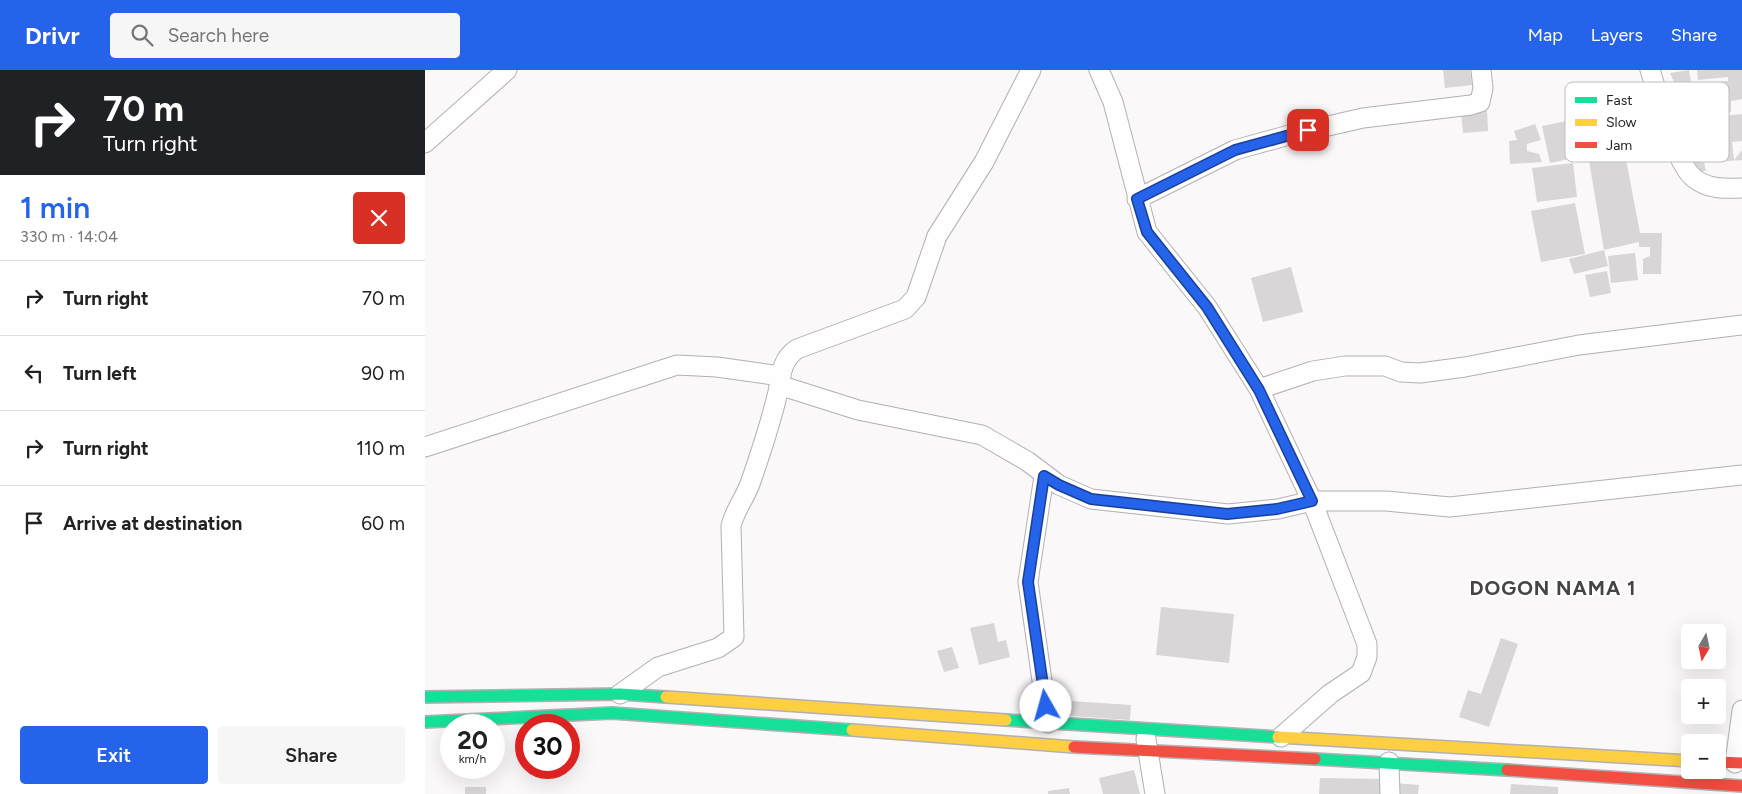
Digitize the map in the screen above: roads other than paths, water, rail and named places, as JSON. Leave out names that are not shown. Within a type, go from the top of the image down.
[{"type":"street","points":[[425,143],[507,70]]},
{"type":"street","points":[[620,694],[658,667],[719,648],[734,637],[733,520],[751,483],[780,381],[783,363],[789,354],[797,349],[905,309],[916,297],[937,236],[984,162],[1031,70]]},
{"type":"street","points":[[1099,70],[1113,102],[1147,232],[1207,307],[1259,390],[1312,501],[1367,644],[1367,657],[1361,673],[1330,694],[1281,737]]},
{"type":"street","points":[[1137,199],[1235,150],[1280,137],[1363,118],[1471,105],[1480,102],[1483,88],[1481,70]]},
{"type":"street","points":[[1651,70],[1655,82]]},
{"type":"street","points":[[1683,162],[1693,178],[1710,187],[1742,188]]},
{"type":"street","points":[[1259,390],[1313,371],[1345,366],[1385,366],[1401,372],[1420,373],[1465,367],[1579,344],[1742,325]]},
{"type":"street","points":[[425,447],[677,365],[717,367],[780,381],[857,410],[982,435],[1027,461],[1044,476],[1059,485],[1091,499],[1227,514],[1277,509],[1312,501],[1386,501],[1450,507],[1742,476]]},
{"type":"street","points":[[1044,476],[1028,582],[1048,723]]},
{"type":"street","points":[[425,697],[620,694],[1143,729],[1681,760]]},
{"type":"street","points":[[734,721],[737,701]]},
{"type":"street","points":[[1731,763],[1742,710]]},
{"type":"street","points":[[425,722],[612,713],[1149,752],[1389,762],[1742,786]]},
{"type":"street","points":[[1143,729],[1149,752],[1155,794]]},
{"type":"street","points":[[1389,762],[1390,794]]},
{"type":"district","name":"DOGON NAMA 1","points":[[1553,588]]}]
